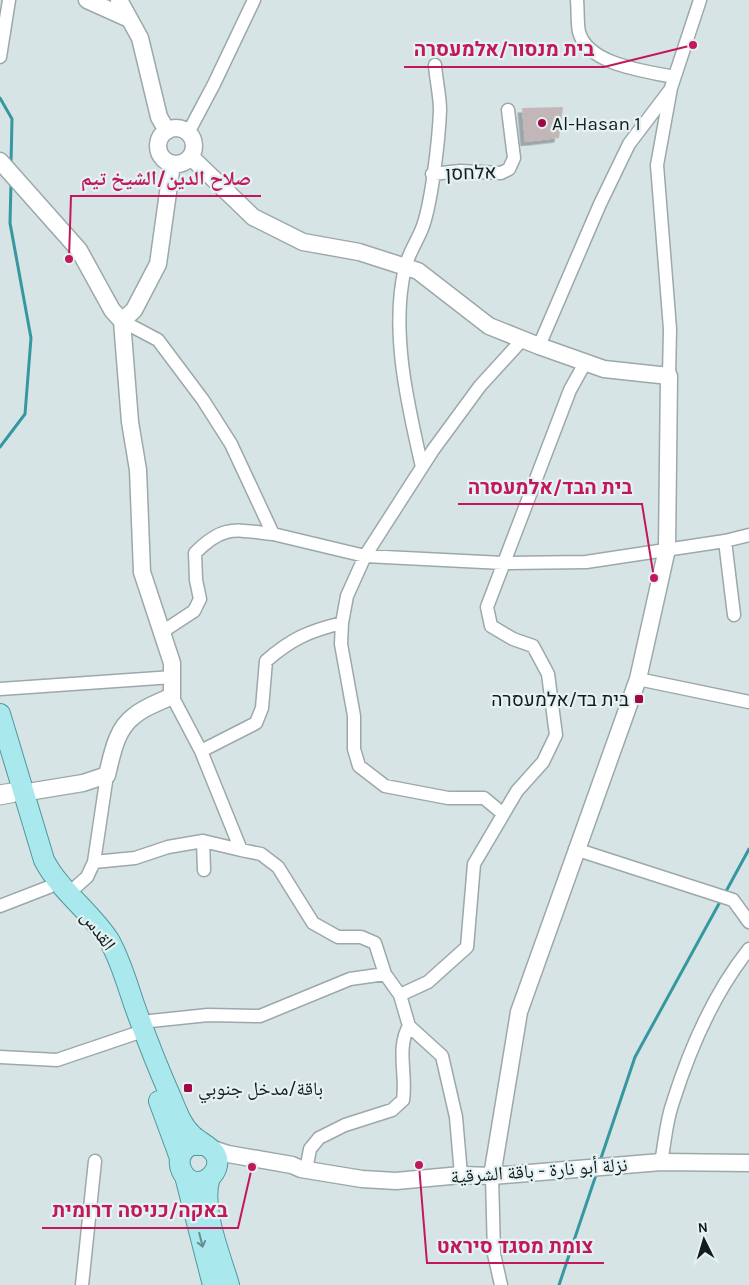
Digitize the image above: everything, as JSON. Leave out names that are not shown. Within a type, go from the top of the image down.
[{"type":"main road","name":"القدس","points":[[0,714],[11,794],[55,879],[98,925],[116,953],[137,1028],[182,1167],[213,1285]]},
{"type":"main road","name":"القدس","points":[[0,757],[34,864],[49,887],[87,929],[106,959],[179,1116],[192,1136],[207,1146]]},
{"type":"main road","points":[[212,1174],[197,1182],[182,1167],[187,1147],[198,1144],[207,1146],[217,1158],[212,1174],[208,1206],[229,1285]]},
{"type":"street","points":[[0,57],[9,0]]},
{"type":"street","points":[[87,0],[127,18]]},
{"type":"street","points":[[119,0],[127,18],[140,38],[159,118],[167,131]]},
{"type":"street","points":[[188,133],[214,84],[254,0]]},
{"type":"street","points":[[577,0],[579,33],[594,53],[617,64],[673,82]]},
{"type":"street","points":[[501,1285],[494,1254],[492,1176],[519,1012],[575,849],[638,679],[667,549],[670,329],[657,165],[673,82],[700,0]]},
{"type":"street","points":[[422,467],[408,405],[400,342],[401,298],[405,267],[423,225],[432,174],[440,110],[435,65]]},
{"type":"street","points":[[539,346],[600,204],[629,144],[673,82]]},
{"type":"street","name":"אלחסן","points":[[432,174],[460,171],[501,173],[510,169],[514,158],[508,110]]},
{"type":"street","points":[[179,129],[188,133],[194,144],[191,157],[183,163],[172,164],[162,157],[158,146],[167,131],[179,129]]},
{"type":"street","points":[[191,157],[253,217],[303,242],[359,252],[418,271],[489,326],[522,340],[604,369],[669,376]]},
{"type":"street","points":[[0,161],[79,250],[112,310],[122,321],[158,340],[203,400],[231,444],[272,534]]},
{"type":"street","points":[[122,321],[134,310],[158,264],[172,164]]},
{"type":"street","points":[[122,321],[130,422],[138,470],[142,572],[172,663],[172,696],[201,751],[241,850]]},
{"type":"street","points":[[502,813],[484,798],[448,798],[385,786],[359,766],[354,749],[354,716],[342,644],[342,623],[347,596],[365,556],[422,467],[480,386],[522,340]]},
{"type":"street","points":[[400,995],[428,982],[467,948],[474,864],[502,813],[517,791],[543,762],[556,735],[548,674],[533,646],[513,639],[491,626],[487,607],[570,390],[585,363]]},
{"type":"street","points":[[162,632],[194,611],[200,599],[196,580],[195,553],[206,542],[229,530],[272,534],[365,556],[426,561],[503,563],[586,562],[725,541],[749,535]]},
{"type":"street","points":[[725,541],[734,615]]},
{"type":"street","points":[[201,751],[256,723],[262,708],[266,661],[286,643],[310,631],[342,623]]},
{"type":"street","points":[[0,689],[173,677]]},
{"type":"street","points":[[638,679],[749,702]]},
{"type":"street","points":[[68,893],[87,877],[94,862],[107,775],[117,738],[134,715],[172,696]]},
{"type":"street","points":[[11,794],[83,783],[107,775]]},
{"type":"street","points":[[94,862],[135,858],[168,847],[203,841],[261,854],[278,866],[313,923],[338,937],[361,937],[375,942],[385,974],[400,995],[409,1026],[442,1056],[456,1117],[461,1175]]},
{"type":"street","points":[[203,841],[204,870]]},
{"type":"street","points":[[575,849],[733,900],[749,922]]},
{"type":"street","points":[[0,906],[49,887]]},
{"type":"street","points":[[661,1162],[672,1103],[710,1009],[736,966],[749,949]]},
{"type":"street","points":[[0,1057],[56,1060],[137,1028],[208,1015],[260,1016],[350,979],[385,974]]},
{"type":"street","points":[[303,1170],[310,1149],[319,1138],[345,1126],[392,1110],[403,1100],[405,1084],[402,1055],[404,1035],[409,1026]]},
{"type":"street","name":"نزلة أبو نارة - باقة الشرقية","points":[[207,1146],[228,1154],[292,1164],[303,1170],[396,1181],[461,1175],[492,1176],[661,1162],[689,1161],[749,1164]]},
{"type":"street","points":[[82,1285],[95,1161]]},
{"type":"street","name":"نزلة أبو نارة - باقة الشرقية","points":[[212,1174],[230,1166],[291,1173],[303,1170]]},
{"type":"building","name":"Al-Hasan 1","points":[[563,107],[559,138],[525,142],[522,108]]},
{"type":"waterway","points":[[0,98],[12,119],[11,164]]},
{"type":"waterway","points":[[0,447],[25,414],[31,338],[10,223],[11,183]]},
{"type":"waterway","points":[[724,895],[749,849]]},
{"type":"waterway","points":[[600,1161],[635,1057],[721,900]]},
{"type":"waterway","points":[[559,1285],[597,1172]]},
{"type":"place","name":"בית מנסור/אלמעסרה","points":[[693,45]]},
{"type":"place","name":"Al-Hasan 1","points":[[542,123]]},
{"type":"place","name":"صلاح الدين/الشيخ تيم","points":[[69,259]]},
{"type":"place","name":"בית הבד/אלמעסרה","points":[[654,578]]},
{"type":"place","name":"בית בד/אלמעסרה","points":[[639,699]]},
{"type":"place","name":"باقة/مدخل جنوبي","points":[[188,1088]]},
{"type":"place","name":"צומת מסגד סיראט","points":[[419,1165]]},
{"type":"place","name":"באקה/כניסה דרומית","points":[[252,1167]]}]
